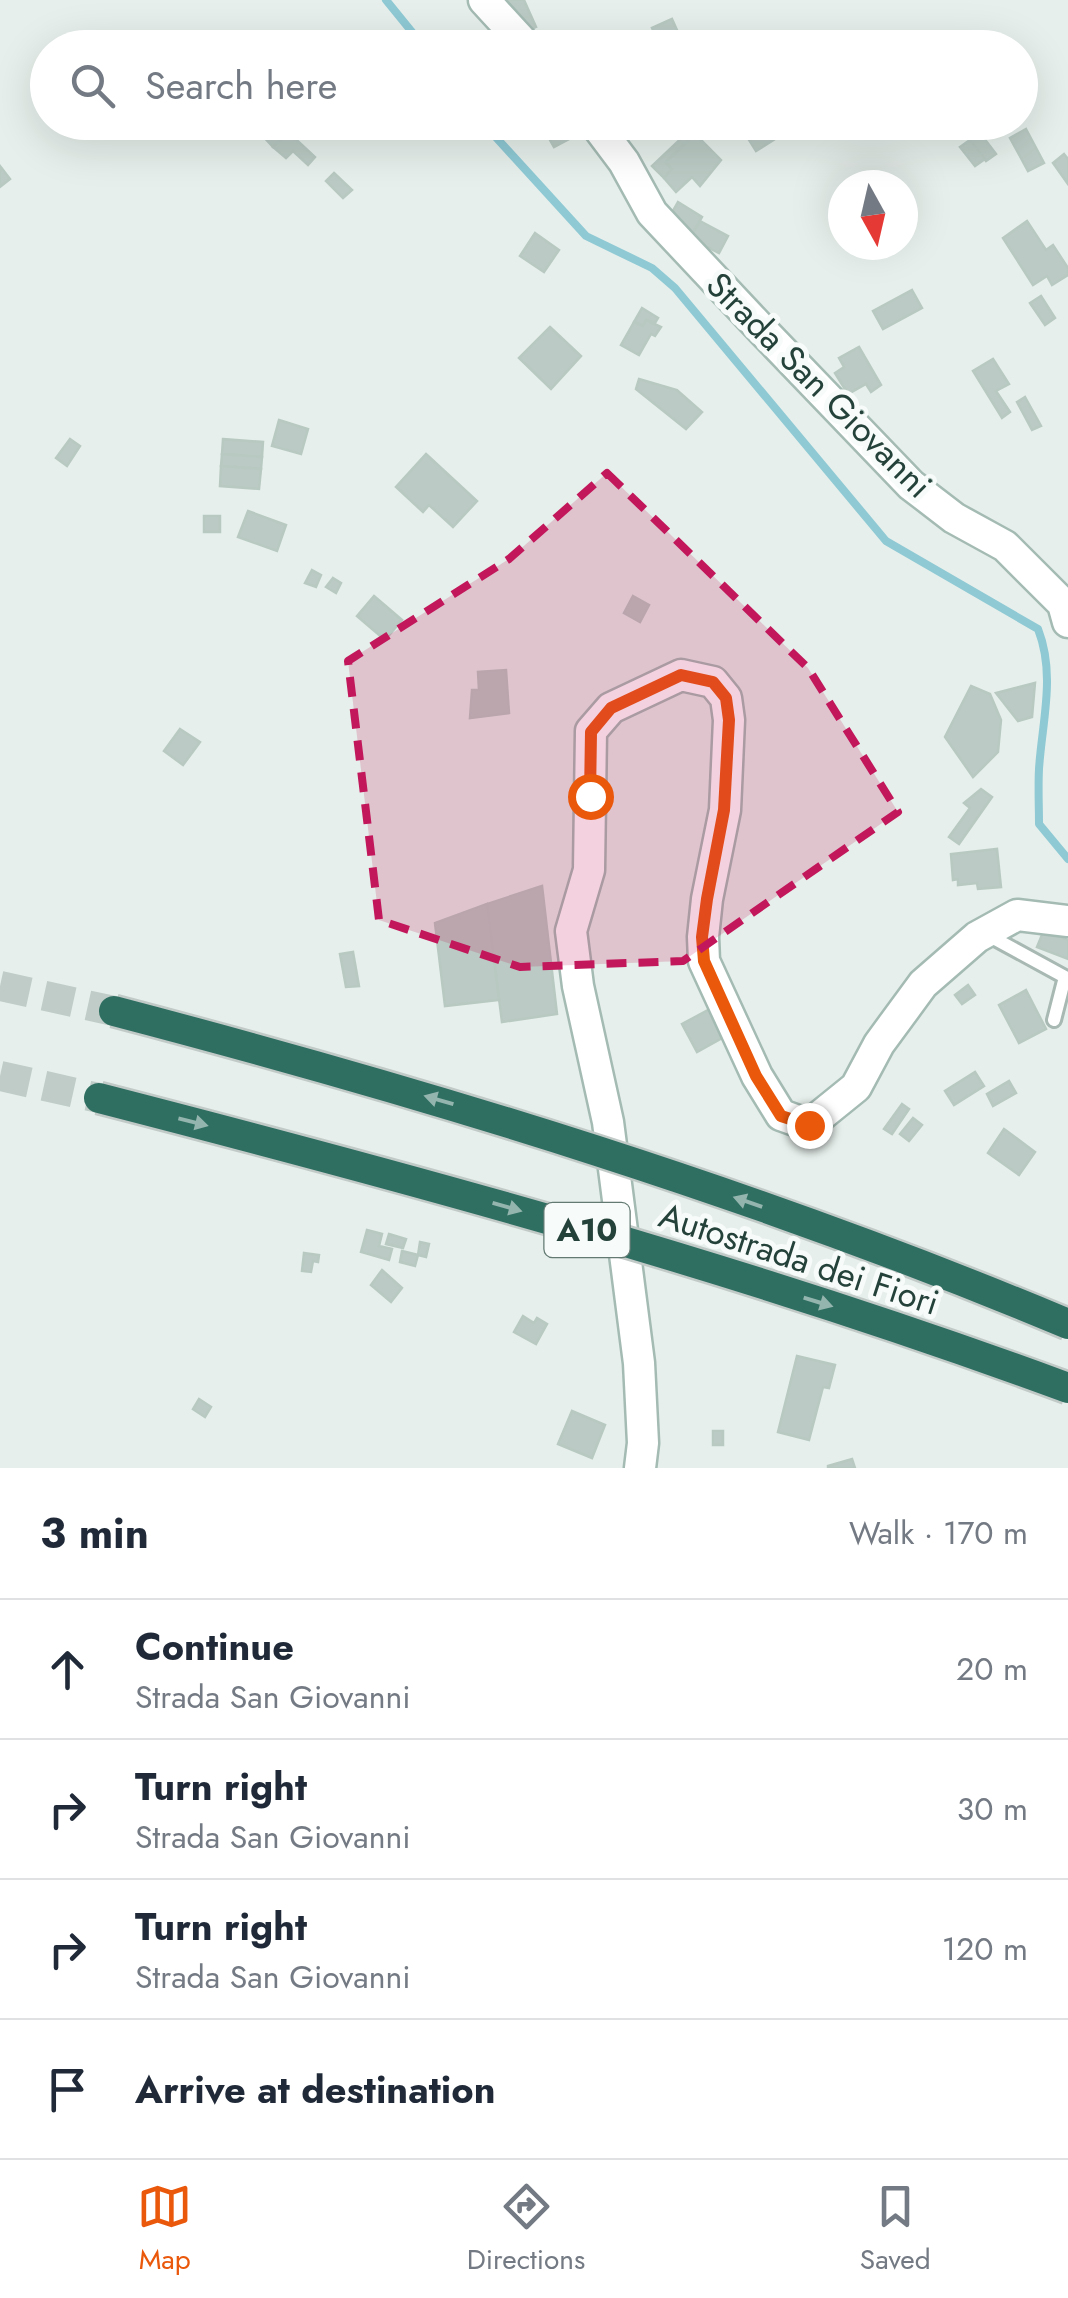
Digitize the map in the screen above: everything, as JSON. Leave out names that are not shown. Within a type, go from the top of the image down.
[{"type":"highway","name":"Autostrada dei Fiori","points":[[114,1011],[317,1065],[585,1147],[822,1228],[1068,1324]]},
{"type":"highway","name":"Autostrada dei Fiori","points":[[99,1098],[372,1168],[586,1230],[840,1309],[1068,1388]]},
{"type":"street","points":[[484,0],[512,30]]},
{"type":"street","name":"Strada San Giovanni","points":[[608,140],[652,213],[763,331],[912,485],[954,518],[1005,546],[1063,604],[1068,622]]},
{"type":"street","points":[[640,1468],[643,1444],[636,1344],[608,1122],[571,932],[589,870],[591,732],[611,708],[681,675],[713,682],[726,698],[729,720],[724,810],[707,899],[702,937],[704,961],[756,1076],[781,1116],[809,1125],[856,1086],[923,984],[984,933],[1016,915],[1068,921]]},
{"type":"lane","points":[[984,933],[1065,978],[1054,1020]]},
{"type":"highlighted area","points":[[607,473],[808,668],[898,812],[683,961],[520,967],[379,920],[348,661],[509,559]]},
{"type":"building","points":[[491,0],[524,0],[536,27],[520,30]]},
{"type":"building","points":[[672,19],[677,30],[653,30]]},
{"type":"building","points":[[280,140],[297,140],[315,157],[308,165],[293,151],[286,158],[273,147]]},
{"type":"building","points":[[679,140],[689,140],[666,162],[672,169],[664,178],[652,166]]},
{"type":"building","points":[[689,140],[701,140],[721,160],[700,186],[692,177],[676,192],[664,178],[672,169],[666,162]]},
{"type":"building","points":[[749,140],[773,140],[756,151]]},
{"type":"building","points":[[970,140],[985,140],[996,154],[986,161]]},
{"type":"building","points":[[970,140],[985,159],[975,166],[960,147]]},
{"type":"building","points":[[1011,140],[1032,140],[1044,163],[1028,171]]},
{"type":"building","points":[[1064,154],[1068,159],[1068,184],[1053,163]]},
{"type":"building","points":[[0,166],[10,179],[0,187]]},
{"type":"building","points":[[334,173],[352,190],[343,198],[326,181]]},
{"type":"building","points":[[678,202],[702,217],[690,238],[666,223]]},
{"type":"building","points":[[700,221],[728,236],[719,253],[690,238]]},
{"type":"building","points":[[1027,221],[1046,250],[1053,245],[1068,268],[1068,275],[1052,285],[1047,276],[1033,285],[1003,238]]},
{"type":"building","points":[[535,233],[559,250],[544,272],[520,256]]},
{"type":"building","points":[[912,290],[922,308],[883,329],[873,311]]},
{"type":"building","points":[[1041,296],[1055,318],[1045,325],[1030,303]]},
{"type":"building","points":[[642,308],[658,318],[655,323],[646,320],[643,326],[634,322]]},
{"type":"building","points":[[646,320],[661,327],[655,336],[651,334],[639,355],[621,345],[634,322],[643,326]]},
{"type":"building","points":[[550,327],[581,356],[551,389],[519,358]]},
{"type":"building","points":[[859,347],[881,385],[871,392],[866,384],[848,394],[835,373],[844,367],[839,358]]},
{"type":"building","points":[[993,359],[1009,384],[996,391],[1010,412],[1002,418],[973,371]]},
{"type":"building","points":[[639,379],[677,390],[702,412],[686,429],[636,389]]},
{"type":"building","points":[[1025,397],[1041,426],[1032,430],[1017,402]]},
{"type":"building","points":[[279,420],[308,429],[301,454],[272,446]]},
{"type":"building","points":[[70,439],[80,446],[67,466],[56,458]]},
{"type":"building","points":[[223,439],[263,442],[262,457],[222,454]]},
{"type":"building","points":[[222,454],[262,457],[261,469],[221,466]]},
{"type":"building","points":[[426,454],[477,501],[453,527],[429,505],[423,512],[396,487]]},
{"type":"building","points":[[221,466],[261,469],[259,489],[220,486]]},
{"type":"building","points":[[248,511],[286,525],[277,551],[238,537]]},
{"type":"building","points":[[204,516],[220,516],[220,532],[204,532]]},
{"type":"building","points":[[312,570],[321,575],[316,587],[305,583]]},
{"type":"building","points":[[333,578],[341,583],[336,593],[326,587]]},
{"type":"building","points":[[374,596],[402,620],[385,640],[357,616]]},
{"type":"building","points":[[633,596],[649,605],[640,622],[624,613]]},
{"type":"building","points":[[506,670],[509,713],[470,718],[472,690],[479,690],[478,672]]},
{"type":"building","points":[[1035,683],[1032,717],[1018,721],[996,693]]},
{"type":"building","points":[[971,686],[990,694],[1001,720],[998,752],[973,777],[945,737]]},
{"type":"building","points":[[180,729],[200,742],[183,765],[164,751]]},
{"type":"building","points":[[981,789],[992,797],[959,844],[949,837],[970,808],[964,803]]},
{"type":"building","points":[[997,849],[1001,887],[978,889],[977,883],[958,885],[958,879],[953,880],[951,854]]},
{"type":"building","points":[[542,886],[557,1014],[502,1022],[487,904]]},
{"type":"building","points":[[487,904],[499,1000],[445,1006],[435,923]]},
{"type":"building","points":[[1044,930],[1068,940],[1068,959],[1037,947]]},
{"type":"building","points":[[353,952],[359,986],[346,987],[340,954]]},
{"type":"building","points":[[968,985],[975,995],[962,1004],[955,995]]},
{"type":"building","points":[[1026,990],[1046,1029],[1019,1043],[999,1005]]},
{"type":"building","points":[[710,1009],[724,1037],[697,1052],[682,1024]]},
{"type":"building","points":[[975,1072],[984,1086],[954,1105],[945,1091]]},
{"type":"building","points":[[1009,1081],[1016,1093],[993,1106],[987,1094]]},
{"type":"building","points":[[902,1104],[909,1109],[892,1134],[884,1129]]},
{"type":"building","points":[[913,1118],[922,1125],[909,1141],[900,1134]]},
{"type":"building","points":[[1004,1129],[1035,1152],[1019,1175],[988,1153]]},
{"type":"building","points":[[367,1230],[382,1234],[379,1246],[392,1249],[389,1260],[361,1252]]},
{"type":"building","points":[[389,1234],[406,1239],[403,1248],[386,1244]]},
{"type":"building","points":[[420,1242],[429,1244],[426,1257],[418,1255]]},
{"type":"building","points":[[402,1251],[418,1255],[415,1266],[400,1262]]},
{"type":"building","points":[[304,1253],[319,1255],[311,1272],[302,1271]]},
{"type":"building","points":[[382,1270],[402,1288],[391,1302],[371,1285]]},
{"type":"building","points":[[523,1316],[534,1323],[537,1318],[547,1324],[536,1344],[514,1332]]},
{"type":"building","points":[[797,1356],[835,1365],[829,1388],[823,1387],[809,1440],[778,1432]]},
{"type":"building","points":[[199,1399],[211,1407],[205,1417],[193,1409]]},
{"type":"building","points":[[572,1411],[605,1425],[592,1458],[558,1444]]},
{"type":"building","points":[[713,1431],[723,1431],[723,1445],[713,1445]]},
{"type":"building","points":[[852,1459],[855,1468],[828,1468],[828,1466]]},
{"type":"waterway","points":[[386,0],[410,30]]},
{"type":"waterway","points":[[498,140],[586,236],[652,268],[675,288],[886,541],[1038,629],[1047,681],[1039,769],[1039,824],[1068,859]]},
{"type":"tunnel","points":[[0,986],[114,1011]]},
{"type":"tunnel","points":[[0,1076],[99,1098]]},
{"type":"route","points":[[590,796],[591,732],[611,708],[681,675],[713,682],[726,698],[729,720],[724,810],[702,937],[704,961],[756,1076],[781,1116],[809,1125]]}]
